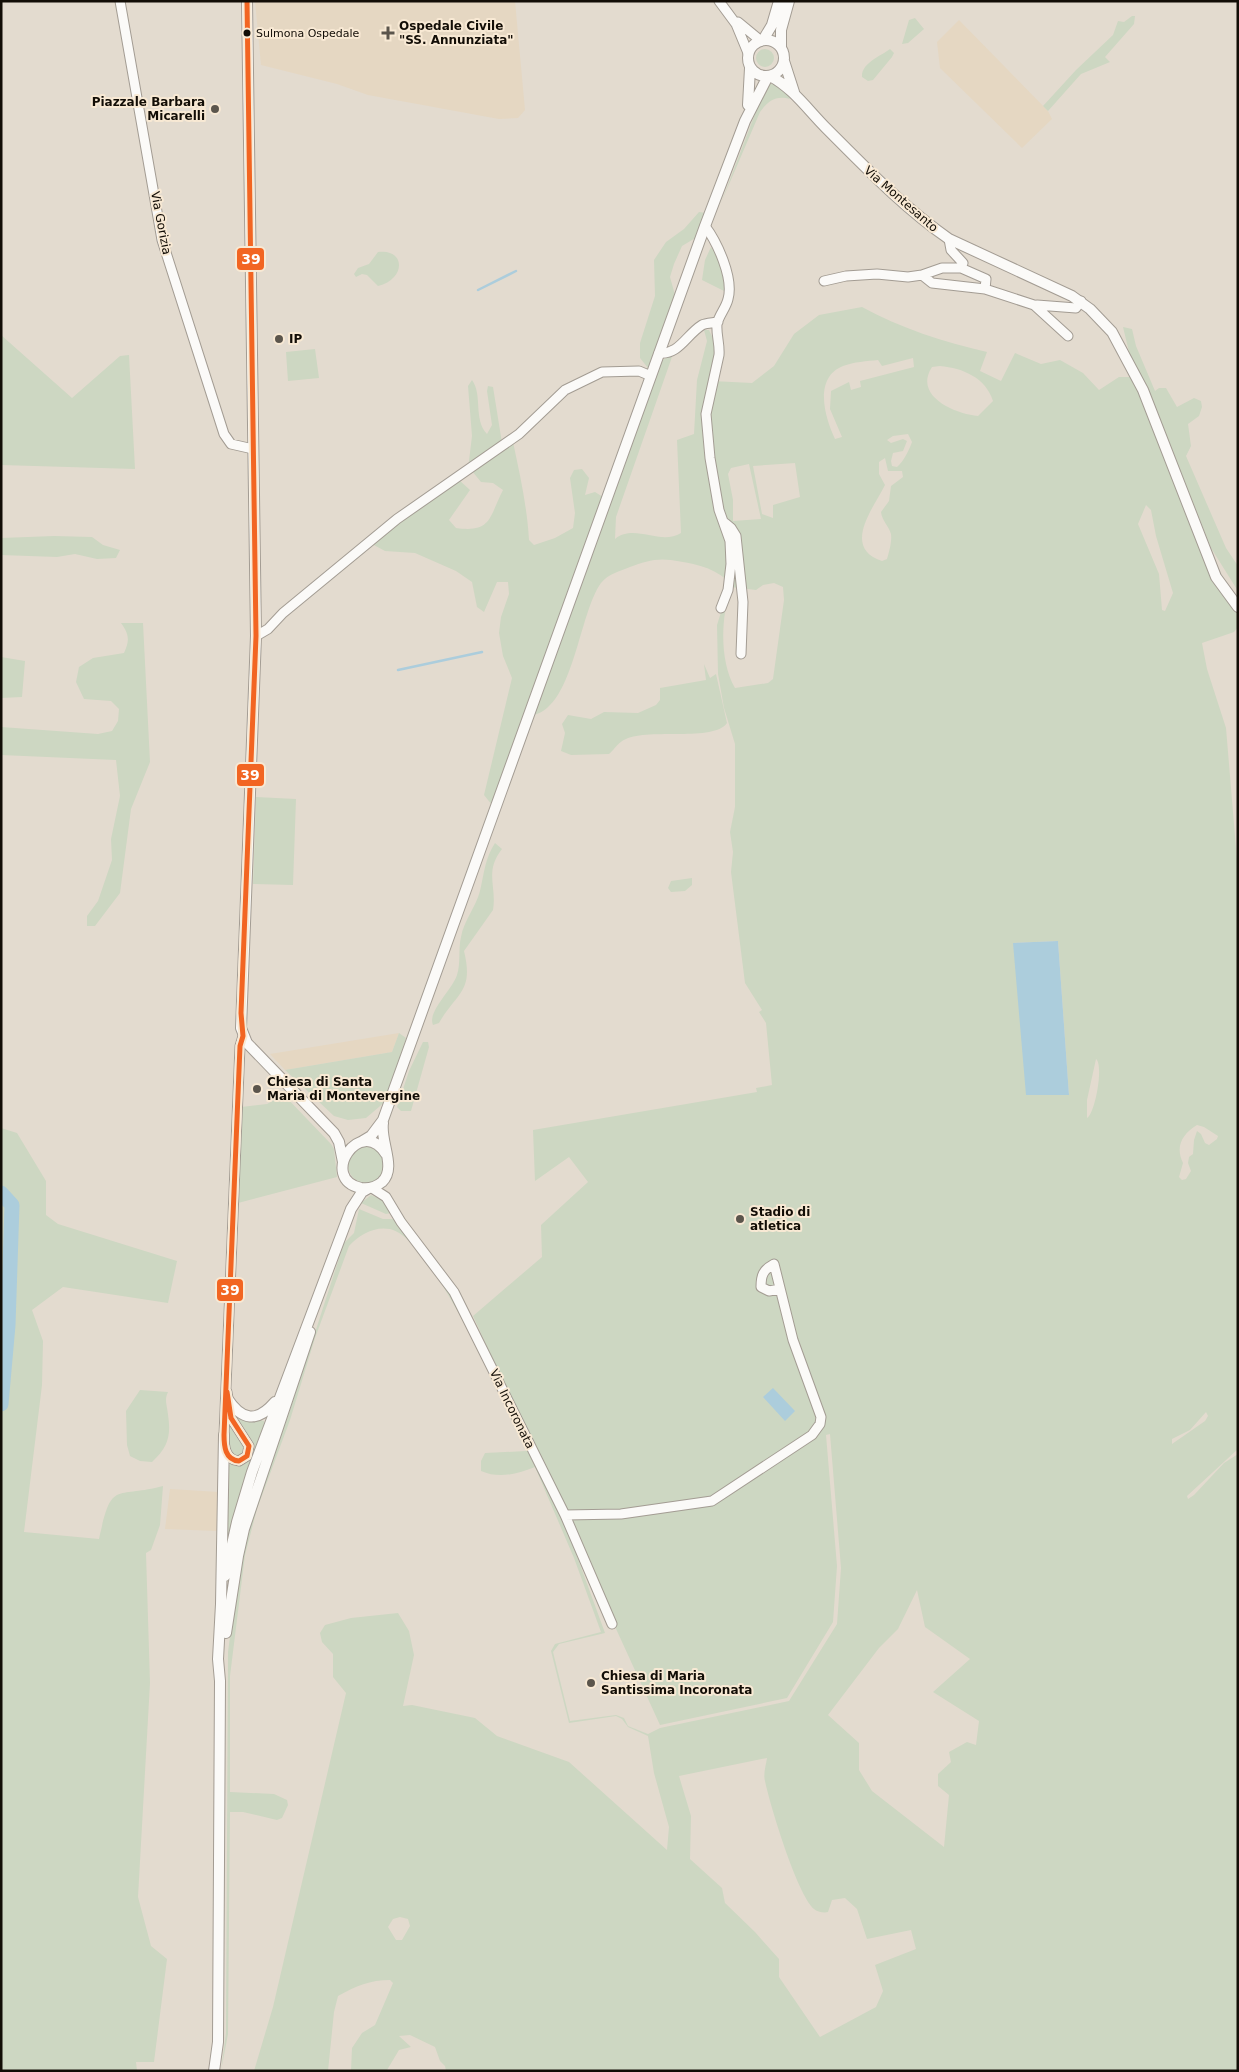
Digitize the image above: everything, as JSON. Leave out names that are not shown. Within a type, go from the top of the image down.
[{"type":"main road","points":[[247,1],[256,636],[241,1009],[243,1036],[256,1053],[334,1133],[339,1142],[344,1172],[352,1188],[351,1209]]},
{"type":"main road","points":[[745,121],[750,97],[748,53],[753,45],[762,40],[772,25],[779,1]]},
{"type":"main road","points":[[750,68],[758,75],[769,76],[778,72],[784,60],[780,30],[789,1]]},
{"type":"main road","points":[[762,40],[773,42],[781,48]]},
{"type":"main road","name":"Via Montesanto","points":[[784,60],[796,95]]},
{"type":"main road","points":[[343,1162],[348,1151],[371,1136],[383,1120],[705,226],[745,121],[769,76]]},
{"type":"main road","name":"Via Montesanto","points":[[769,76],[796,95],[867,169],[924,221],[949,239],[1081,301],[1112,332],[1143,390],[1216,576],[1238,607]]},
{"type":"main road","points":[[221,1604],[227,1564],[240,1508],[279,1398],[322,1290],[351,1209],[362,1192],[380,1184],[386,1176],[389,1164],[382,1141],[383,1120]]},
{"type":"main road","points":[[334,1133],[348,1141],[375,1144],[386,1154]]},
{"type":"main road","points":[[348,1181],[356,1186],[371,1188]]},
{"type":"main road","points":[[220,1681],[230,1603],[244,1529],[297,1374],[322,1290]]},
{"type":"main road","points":[[227,1395],[237,1411],[250,1417],[265,1413],[279,1398]]},
{"type":"main road","points":[[214,2071],[218,2042],[220,1681],[218,1659],[221,1604],[224,1435]]},
{"type":"street","name":"Via Gorizia","points":[[120,1],[162,240],[224,434],[231,444],[253,450]]},
{"type":"street","points":[[720,1],[742,34],[748,53]]},
{"type":"street","points":[[729,13],[762,40]]},
{"type":"street","points":[[705,226],[716,241],[727,275],[729,298],[718,322],[716,336],[720,346],[706,414],[710,458],[719,510],[730,541],[731,564],[728,590],[721,608]]},
{"type":"street","points":[[949,239],[951,250],[963,263],[961,268]]},
{"type":"street","points":[[824,281],[846,276],[877,274],[908,277],[922,275],[942,268],[961,268],[986,279],[985,289]]},
{"type":"street","points":[[922,275],[932,284],[985,289],[1048,308],[1076,308],[1081,301]]},
{"type":"street","points":[[1034,305],[1068,336]]},
{"type":"street","points":[[659,353],[668,354],[684,343],[703,324],[718,322]]},
{"type":"street","points":[[256,636],[268,629],[283,613],[397,519],[519,434],[565,390],[602,372],[639,371],[651,376]]},
{"type":"street","points":[[724,523],[732,528],[736,536],[743,602],[741,654]]},
{"type":"street","points":[[227,1395],[231,1418],[249,1446],[245,1458],[237,1462],[230,1458],[224,1446],[224,1435],[239,1066],[243,1036]]},
{"type":"street","points":[[239,1066],[244,1058],[256,1053]]},
{"type":"street","name":"Via Incoronata","points":[[386,1176],[392,1206]]},
{"type":"street","name":"Via Incoronata","points":[[371,1188],[383,1194],[401,1222],[454,1292],[565,1515],[612,1624]]},
{"type":"street","points":[[565,1515],[621,1514],[712,1501],[812,1435],[820,1424],[821,1417],[796,1348],[780,1290]]},
{"type":"shaded area","name":"Ospedale Civile \"SS. Annunziata\"","points":[[255,1],[515,1],[525,110],[518,118],[499,119],[368,95],[337,84],[261,65]]},
{"type":"shaded area","points":[[959,20],[1048,111],[1052,119],[1022,148],[940,68],[937,42]]},
{"type":"shaded area","points":[[399,1033],[392,1052],[285,1070],[270,1054]]},
{"type":"shaded area","points":[[170,1489],[219,1492],[217,1531],[165,1529]]},
{"type":"green space","points":[[1135,16],[1134,24],[1105,57],[1110,62],[1081,74],[1048,111],[1043,106],[1076,70],[1113,35],[1118,21],[1124,22]]},
{"type":"green space","points":[[915,18],[924,29],[908,43],[902,44],[909,20]]},
{"type":"green space","points":[[761,49],[769,49],[774,54],[772,65],[761,67],[756,62],[756,54]]},
{"type":"green space","points":[[890,49],[894,53],[892,57],[873,80],[868,81],[862,77],[865,68],[872,60]]},
{"type":"green space","points":[[769,84],[782,88],[790,99],[776,98],[760,112],[721,203],[765,88]]},
{"type":"green space","points":[[699,212],[706,213],[697,237],[682,246],[674,264],[670,277],[675,295],[648,368],[640,358],[640,343],[655,296],[654,260],[666,242],[684,229]]},
{"type":"green space","points":[[711,247],[719,257],[726,292],[702,280],[705,260]]},
{"type":"green space","points":[[378,252],[387,252],[393,255],[398,259],[399,265],[394,277],[378,286],[367,275],[362,274],[356,277],[354,274],[358,268],[369,264]]},
{"type":"green space","points":[[862,307],[923,334],[987,352],[980,371],[1001,381],[1015,353],[1041,364],[1060,360],[1083,373],[1099,390],[1119,377],[1136,377],[1200,538],[1238,609],[1238,627],[1234,632],[1202,643],[1207,669],[1226,728],[1238,872],[1238,1449],[1187,1496],[1188,1499],[1194,1495],[1224,1463],[1238,1454],[1238,2071],[446,2071],[435,2047],[410,2035],[399,2036],[411,2047],[399,2050],[387,2070],[351,2071],[352,2048],[362,2033],[375,2025],[393,1983],[390,1980],[363,1984],[338,1996],[334,2012],[328,2071],[254,2071],[273,2007],[346,1693],[333,1677],[333,1654],[322,1642],[320,1633],[325,1625],[351,1618],[398,1613],[409,1631],[414,1655],[403,1706],[412,1705],[475,1718],[497,1736],[569,1762],[667,1850],[669,1827],[654,1773],[648,1736],[628,1727],[622,1719],[616,1716],[569,1723],[551,1651],[555,1644],[601,1632],[574,1558],[535,1467],[508,1475],[494,1475],[481,1471],[481,1461],[485,1453],[526,1451],[485,1364],[446,1292],[426,1261],[407,1239],[390,1229],[384,1228],[367,1232],[349,1246],[315,1338],[290,1420],[257,1509],[245,1555],[230,1676],[230,1792],[274,1794],[287,1800],[288,1805],[282,1818],[277,1820],[243,1812],[230,1812],[228,2034],[221,2071],[226,2033],[228,1652],[241,1553],[251,1518],[288,1416],[344,1243],[354,1233],[359,1209],[383,1219],[393,1219],[431,1264],[450,1293],[566,1526],[605,1633],[559,1644],[553,1652],[570,1721],[616,1715],[624,1718],[628,1726],[648,1734],[660,1728],[789,1701],[837,1624],[841,1568],[830,1434],[826,1435],[837,1566],[833,1622],[787,1698],[660,1725],[473,1316],[542,1257],[541,1225],[588,1182],[569,1157],[535,1181],[533,1130],[757,1092],[756,1088],[772,1085],[766,1023],[759,1012],[762,1010],[745,983],[731,872],[733,852],[730,832],[735,807],[735,744],[724,708],[718,674],[717,625],[728,590],[728,542],[727,580],[714,571],[700,566],[686,562],[665,560],[655,560],[640,564],[607,577],[593,597],[567,677],[558,694],[547,708],[534,715],[661,361],[673,354],[616,517],[615,539],[631,533],[665,537],[681,533],[677,440],[694,434],[697,380],[707,341],[704,330],[709,330],[717,347],[706,414],[712,381],[752,383],[774,366],[794,334],[819,315]],"holes":[[[913,358],[914,367],[860,381],[861,387],[851,390],[849,382],[831,391],[830,409],[842,437],[835,439],[825,410],[824,399],[828,380],[834,372],[843,366],[878,360],[882,366]],[[932,367],[949,367],[965,372],[979,380],[990,393],[993,401],[978,416],[969,415],[958,412],[939,402],[932,395],[928,387],[928,377]],[[908,434],[912,442],[904,459],[897,467],[892,466],[893,453],[903,451],[907,441],[903,439],[891,443],[887,440],[893,436]],[[885,458],[888,471],[902,471],[903,477],[891,486],[889,501],[881,512],[891,534],[887,559],[882,561],[870,555],[864,547],[862,537],[868,515],[885,485],[879,474],[879,462]],[[795,463],[800,497],[773,505],[773,518],[762,514],[753,466]],[[749,464],[761,519],[733,521],[733,500],[728,474],[731,468]],[[1146,505],[1151,510],[1156,536],[1173,593],[1165,611],[1162,610],[1159,574],[1138,524]],[[774,583],[783,587],[784,600],[773,679],[768,683],[735,688],[730,677],[726,665],[723,638],[725,612],[731,587],[756,590],[763,585]],[[1058,941],[1069,1095],[1013,943]],[[1096,1059],[1099,1070],[1098,1089],[1090,1115],[1087,1118],[1087,1100]],[[1197,1125],[1218,1136],[1209,1145],[1205,1143],[1201,1134],[1197,1131],[1193,1154],[1189,1157],[1188,1163],[1191,1171],[1186,1179],[1182,1180],[1179,1177],[1183,1163],[1180,1146],[1187,1132]],[[1206,1412],[1208,1416],[1205,1421],[1172,1444],[1172,1439],[1190,1430]],[[917,1590],[925,1627],[970,1659],[933,1692],[979,1721],[976,1745],[967,1742],[949,1752],[951,1762],[938,1774],[938,1786],[949,1795],[944,1847],[872,1791],[859,1770],[859,1743],[828,1715],[879,1648],[898,1629]],[[767,1758],[764,1778],[778,1828],[792,1868],[807,1900],[814,1909],[828,1912],[832,1900],[845,1898],[857,1909],[867,1939],[911,1930],[916,1949],[875,1965],[883,1991],[876,2007],[820,2037],[779,1977],[779,1959],[725,1903],[722,1888],[690,1859],[691,1816],[679,1776]],[[400,1917],[408,1919],[410,1926],[402,1940],[396,1940],[388,1927],[393,1919]]]},
{"type":"green space","points":[[1123,327],[1132,329],[1136,346],[1155,391],[1159,388],[1166,388],[1177,407],[1194,398],[1201,401],[1202,407],[1199,416],[1188,424],[1191,446],[1186,456],[1226,548],[1238,566],[1238,591],[1211,548],[1150,394],[1130,356]]},
{"type":"green space","points":[[1,335],[72,398],[120,356],[129,355],[135,469],[1,465]]},
{"type":"green space","points":[[315,349],[319,378],[288,381],[286,352]]},
{"type":"green space","points":[[472,380],[477,393],[480,421],[487,434],[492,425],[487,391],[488,386],[493,387],[502,443],[468,469],[472,436],[468,386]]},
{"type":"green space","points":[[513,442],[525,503],[529,540],[534,545],[555,538],[573,528],[575,513],[570,478],[574,470],[582,469],[589,478],[585,495],[595,492],[603,497],[492,805],[484,795],[512,678],[503,656],[499,633],[501,617],[509,594],[508,582],[497,582],[484,612],[477,607],[472,582],[456,571],[415,553],[385,551],[372,544],[394,523],[459,480],[470,490],[449,520],[456,528],[477,528],[483,525],[488,521],[503,490],[493,483],[481,482],[472,471]]},
{"type":"green space","points":[[92,537],[103,545],[120,550],[116,558],[97,559],[75,554],[57,557],[1,555],[1,538]]},
{"type":"green space","points":[[121,623],[143,623],[150,762],[131,809],[120,893],[95,926],[87,926],[87,916],[98,901],[112,860],[111,839],[120,796],[116,760],[1,755],[1,727],[98,734],[112,731],[118,721],[119,709],[111,701],[84,699],[76,682],[79,667],[93,658],[124,653],[128,637]]},
{"type":"green space","points":[[1,657],[25,661],[22,697],[1,698]]},
{"type":"green space","points":[[704,664],[710,678],[716,674],[727,723],[720,729],[695,734],[636,736],[623,740],[609,754],[571,755],[561,751],[565,733],[562,724],[568,715],[591,719],[604,712],[638,713],[656,705],[660,700],[660,688],[706,680]]},
{"type":"green space","points":[[256,797],[296,799],[293,885],[253,884]]},
{"type":"green space","points":[[495,843],[502,849],[492,872],[493,910],[464,951],[467,975],[462,991],[439,1023],[433,1025],[432,1020],[437,1007],[457,975],[463,931],[478,897],[487,860]]},
{"type":"green space","points":[[692,878],[692,885],[685,891],[671,892],[668,888],[671,881]]},
{"type":"green space","points":[[399,1033],[406,1038],[386,1101],[366,1118],[348,1120],[334,1116],[285,1070],[392,1052]]},
{"type":"green space","points":[[423,1042],[428,1042],[429,1047],[411,1111],[401,1111],[397,1107],[409,1071]]},
{"type":"green space","points":[[284,1095],[331,1144],[334,1149],[337,1177],[238,1203],[241,1107],[267,1104]]},
{"type":"green space","points":[[1,1128],[17,1133],[46,1181],[46,1215],[58,1224],[177,1261],[168,1303],[63,1287],[32,1310],[43,1341],[42,1385],[24,1532],[99,1539],[103,1520],[112,1499],[117,1495],[163,1486],[160,1525],[151,1550],[146,1553],[150,1683],[138,1897],[151,1946],[167,1959],[154,2062],[136,2062],[137,2071],[1,2071]]},
{"type":"green space","points":[[366,1147],[373,1148],[379,1152],[383,1158],[383,1172],[379,1178],[373,1182],[366,1183],[359,1182],[353,1178],[349,1172],[348,1165],[349,1158],[353,1152],[359,1148]]},
{"type":"green space","points":[[371,1195],[384,1201],[391,1213],[386,1214],[361,1203]]},
{"type":"green space","points":[[140,1390],[168,1392],[166,1400],[169,1424],[168,1438],[163,1450],[152,1462],[140,1461],[130,1456],[127,1445],[126,1411]]},
{"type":"green space","points":[[237,1415],[264,1421],[264,1426],[229,1541],[227,1538],[228,1466],[231,1463],[238,1465],[251,1455],[233,1416]]},
{"type":"green space","points":[[231,1425],[244,1443],[245,1452],[239,1455],[229,1451],[227,1430]]},
{"type":"water","points":[[1058,941],[1069,1095],[1026,1095],[1013,943]]},
{"type":"water","points":[[773,1388],[795,1411],[785,1421],[763,1397]]},
{"type":"waterway","points":[[478,290],[516,271]]},
{"type":"waterway","points":[[398,670],[482,652]]},
{"type":"waterway","points":[[1,1193],[12,1205],[8,1325],[1,1404]]},
{"type":"transit line","name":"39","points":[[227,1392],[231,1418],[249,1446],[247,1456],[239,1461],[231,1458],[226,1452],[224,1435],[240,1046],[243,1036],[241,1013],[256,636],[247,1]]},
{"type":"place","name":"Sulmona Ospedale","points":[[247,33]]},
{"type":"place","name":"Ospedale Civile \"SS. Annunziata\"","points":[[388,33]]},
{"type":"place","name":"Piazzale Barbara Micarelli","points":[[215,109]]},
{"type":"place","name":"IP","points":[[279,339]]},
{"type":"place","name":"Chiesa di Santa Maria di Montevergine","points":[[257,1089]]},
{"type":"place","name":"Stadio di atletica","points":[[740,1219]]},
{"type":"place","name":"Chiesa di Maria Santissima Incoronata","points":[[591,1683]]}]
